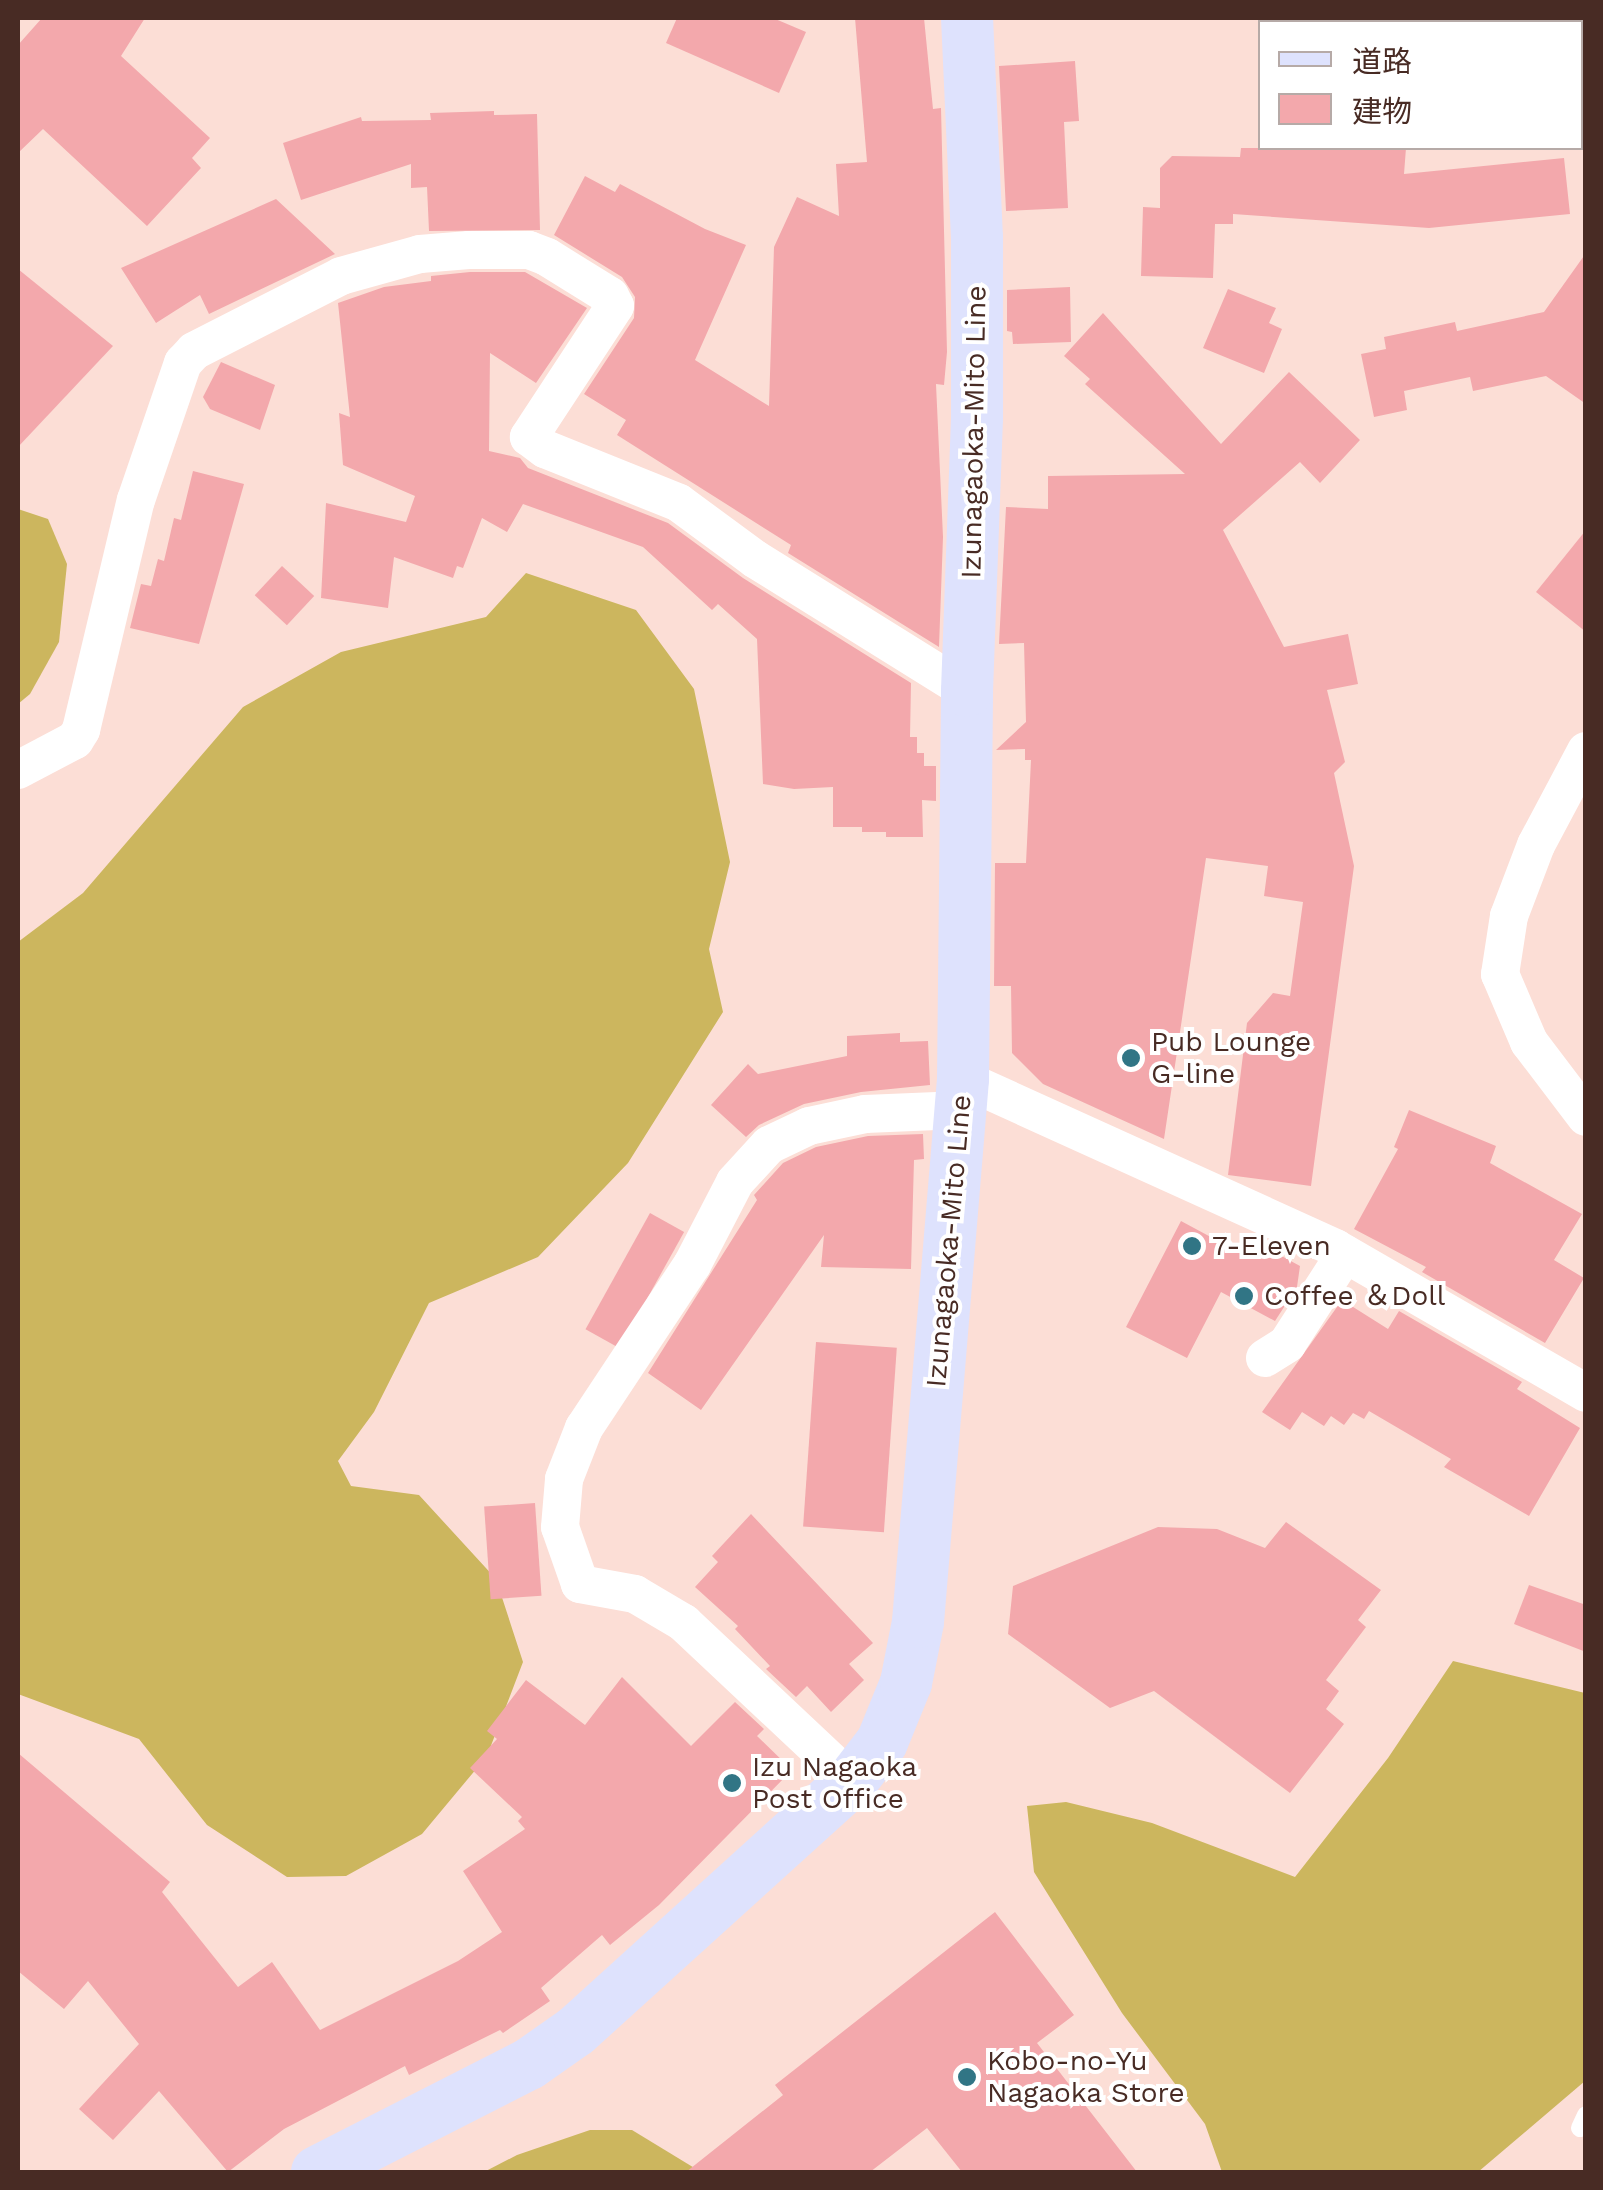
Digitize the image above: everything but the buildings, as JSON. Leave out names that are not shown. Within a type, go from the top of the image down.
[{"type":"main road","name":"Izunagaoka-Mito Line","points":[[317,2172],[529,2064],[576,2032],[852,1781],[882,1742],[900,1698],[918,1622],[962,1094],[978,238],[967,18]]},
{"type":"street","points":[[18,770],[74,740],[81,730],[136,500],[173,390],[194,351],[342,276],[420,254],[453,251],[529,250],[598,288],[614,306],[529,437],[545,449],[679,503],[785,579],[967,691]]},
{"type":"street","points":[[1586,751],[1536,845],[1509,916],[1500,974],[1529,1042],[1586,1118]]},
{"type":"street","points":[[852,1781],[684,1623],[635,1594],[580,1584],[560,1527],[564,1479],[584,1428],[692,1265],[735,1182],[769,1146],[809,1126],[962,1094],[1345,1254],[1586,1393]]},
{"type":"street","points":[[1265,1358],[1286,1344],[1345,1254]]},
{"type":"shaded area","points":[[18,509],[48,519],[67,564],[59,642],[30,694],[18,704]]},
{"type":"shaded area","points":[[526,573],[636,610],[694,689],[730,862],[709,949],[723,1012],[628,1163],[538,1257],[429,1303],[374,1412],[338,1461],[351,1486],[419,1495],[496,1579],[523,1662],[487,1756],[422,1834],[346,1876],[287,1877],[207,1825],[139,1739],[18,1694],[18,942],[83,893],[243,707],[341,652],[486,617]]},
{"type":"shaded area","points":[[1453,1661],[1585,1693],[1585,2081],[1478,2172],[1222,2172],[1205,2124],[1122,2013],[1034,1872],[1027,1806],[1066,1802],[1152,1823],[1295,1877],[1388,1758]]},
{"type":"shaded area","points":[[590,2130],[632,2130],[701,2172],[484,2172],[517,2155]]},
{"type":"place","name":"Pub Lounge G-line","points":[[1131,1058]]},
{"type":"place","name":"7-Eleven","points":[[1192,1246]]},
{"type":"place","name":"Coffee ＆Doll","points":[[1244,1296]]},
{"type":"place","name":"Izu Nagaoka Post Office","points":[[732,1783]]},
{"type":"place","name":"Kobo-no-Yu Nagaoka Store","points":[[967,2077]]}]
